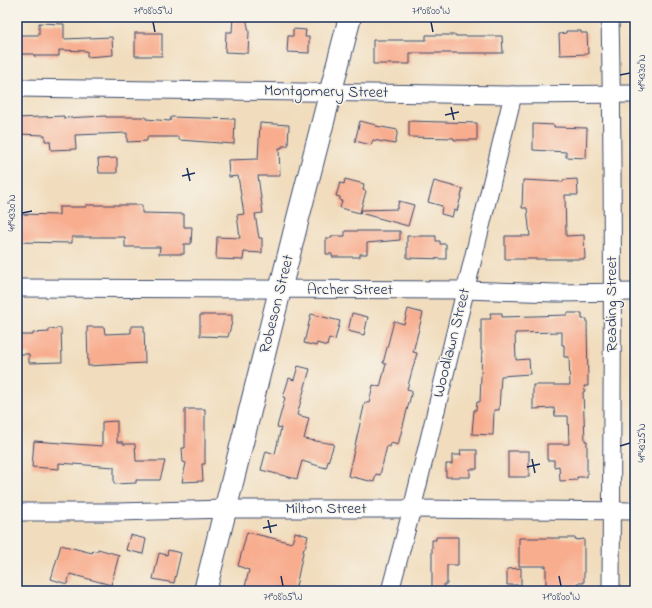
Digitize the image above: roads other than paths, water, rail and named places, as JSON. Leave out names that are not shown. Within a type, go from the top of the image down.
[{"type":"main road","name":"Robeson Street","points":[[205,591],[350,17]]},
{"type":"street","name":"Reading Street","points":[[610,17],[612,94],[611,591]]},
{"type":"street","name":"Montgomery Street","points":[[17,88],[512,95],[635,94]]},
{"type":"street","name":"Woodlawn Street","points":[[390,591],[412,509],[512,95]]},
{"type":"street","name":"Archer Street","points":[[17,288],[465,290],[556,293],[635,292]]},
{"type":"street","name":"Milton Street","points":[[17,512],[119,512],[226,509],[635,511]]}]
